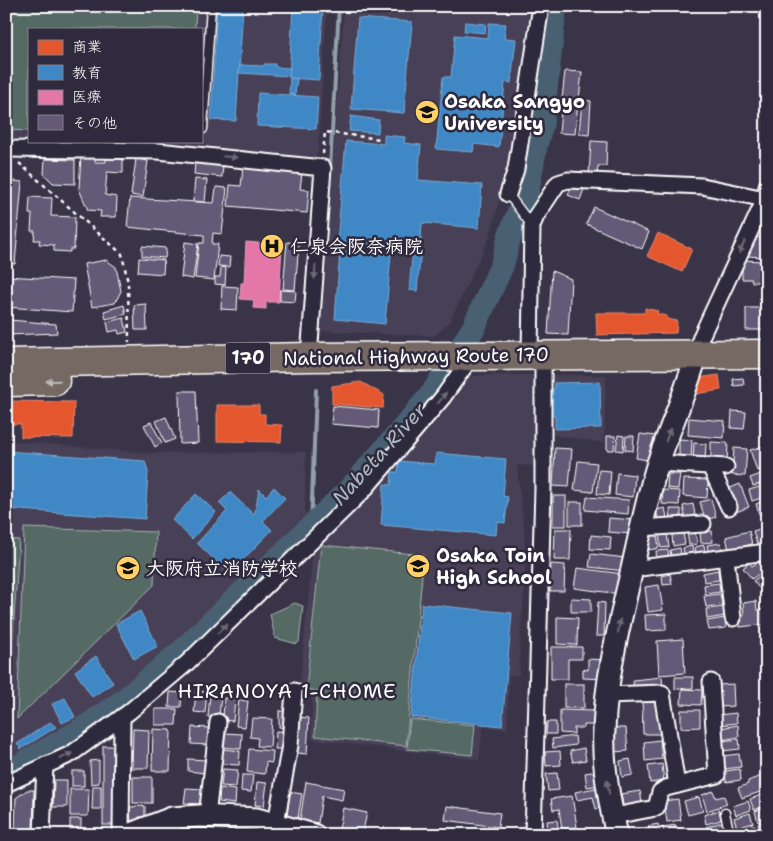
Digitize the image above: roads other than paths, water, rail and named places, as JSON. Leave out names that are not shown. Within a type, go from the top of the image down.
[{"type":"highway","name":"170","points":[[6,344],[252,341],[308,357]]},
{"type":"highway","name":"National Highway Route 170","points":[[6,363],[536,354],[696,356],[767,354]]},
{"type":"highway","name":"170","points":[[6,382],[253,376],[308,357]]},
{"type":"street","points":[[510,197],[541,6]]},
{"type":"street","points":[[10,154],[158,151],[322,168],[308,357]]},
{"type":"street","points":[[533,835],[543,489],[530,222],[558,183],[568,180],[702,186],[766,194],[701,337],[692,372],[658,463],[640,528],[620,618],[604,731],[606,778],[615,826],[656,808],[660,792],[666,788],[717,775],[711,682]]},
{"type":"street","points":[[6,784],[71,754],[122,717],[187,663],[363,492],[443,397],[460,356]]},
{"type":"street","points":[[658,463],[726,467]]},
{"type":"street","points":[[710,466],[729,507]]},
{"type":"street","points":[[640,528],[703,524]]},
{"type":"street","points":[[632,569],[767,552]]},
{"type":"street","points":[[726,558],[733,618]]},
{"type":"street","points":[[276,823],[290,745],[294,691]]},
{"type":"street","points":[[608,695],[662,693],[677,785]]},
{"type":"street","points":[[122,717],[122,835]]},
{"type":"street","points":[[207,816],[218,722]]},
{"type":"street","points":[[42,835],[45,766]]},
{"type":"street","points":[[128,835],[172,826],[207,816],[257,819],[314,835]]},
{"type":"lane","points":[[203,129],[211,6]]},
{"type":"lane","points":[[510,197],[530,222]]},
{"type":"lane","points":[[725,813],[730,835]]},
{"type":"waterway","points":[[330,169],[339,6]]},
{"type":"waterway","name":"Nabeta River","points":[[6,771],[16,768],[78,732],[122,702],[184,649],[350,489],[432,394],[474,327],[502,265],[510,235],[527,192],[542,122],[555,6]]},
{"type":"waterway","points":[[311,527],[316,390]]},
{"type":"place","name":"Osaka Sangyo University","points":[[427,112]]},
{"type":"place","name":"仁泉会阪奈病院","points":[[272,246]]},
{"type":"place","name":"Osaka Toin High School","points":[[418,566]]},
{"type":"place","name":"大阪府立消防学校","points":[[128,568]]},
{"type":"district","name":"HIRANOYA 1-CHOME","points":[[287,691]]}]
